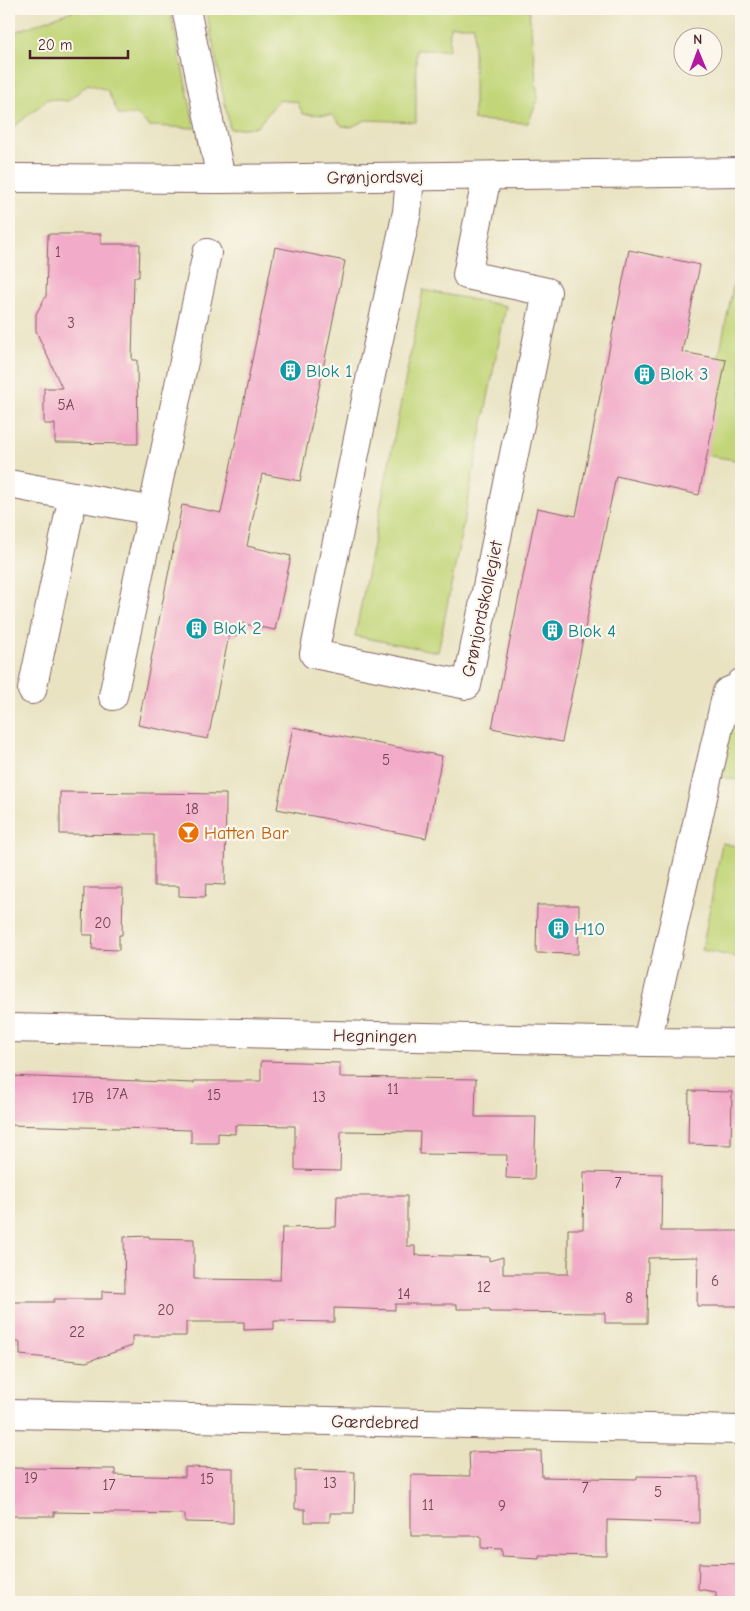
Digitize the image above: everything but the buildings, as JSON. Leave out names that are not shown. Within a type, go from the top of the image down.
[{"type":"street","points":[[186,9],[221,179]]},
{"type":"street","name":"Grønjordsvej","points":[[9,178],[221,179],[741,172]]},
{"type":"street","name":"Grønjordskollegiet","points":[[410,177],[407,212],[314,654],[468,685],[547,292],[467,275],[487,176]]},
{"type":"street","points":[[113,696],[208,253]]},
{"type":"street","points":[[9,484],[153,511]]},
{"type":"street","points":[[32,690],[74,496]]},
{"type":"street","points":[[646,1042],[726,692],[741,686],[741,683]]},
{"type":"street","name":"Hegningen","points":[[9,1028],[741,1043]]},
{"type":"street","name":"Gærdebred","points":[[9,1414],[741,1430]]},
{"type":"green space","points":[[78,9],[170,9],[195,128],[149,126],[137,115],[119,115],[107,90],[88,84],[68,101],[48,99],[15,126],[9,126],[9,34]]},
{"type":"green space","points":[[206,9],[529,9],[538,99],[528,123],[474,120],[474,26],[450,26],[449,50],[416,50],[416,122],[366,120],[351,127],[342,126],[332,115],[303,114],[297,102],[279,100],[257,127],[230,129]]},
{"type":"green space","points":[[741,247],[741,461],[699,454]]},
{"type":"green space","points":[[423,290],[506,306],[438,652],[355,636]]},
{"type":"green space","points":[[733,714],[741,716],[741,781],[721,777]]},
{"type":"green space","points":[[722,843],[741,847],[741,958],[702,950]]},
{"type":"place","name":"Blok 1","points":[[290,371]]},
{"type":"place","name":"Blok 3","points":[[644,374]]},
{"type":"place","name":"Blok 2","points":[[197,628]]},
{"type":"place","name":"Blok 4","points":[[552,631]]},
{"type":"place","name":"Hatten Bar","points":[[188,833]]},
{"type":"place","name":"H10","points":[[558,929]]}]
